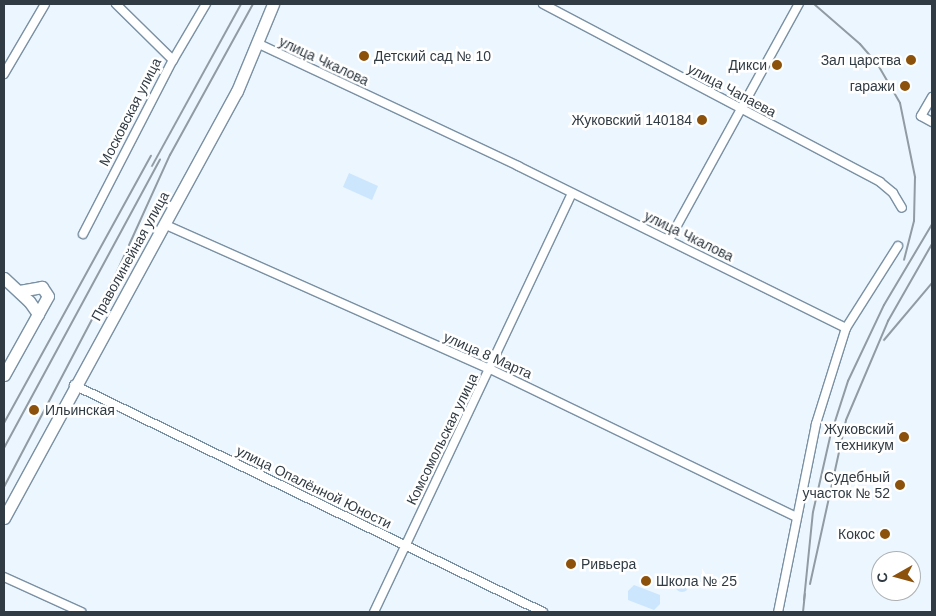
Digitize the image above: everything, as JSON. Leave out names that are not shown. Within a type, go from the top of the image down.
[{"type":"main road","name":"Праволинейная улица","points":[[4,518],[74,385],[166,225],[237,91],[274,4]]},
{"type":"main road","points":[[4,278],[19,291],[38,314]]},
{"type":"main road","points":[[4,375],[48,296],[45,288],[19,291]]},
{"type":"street","points":[[4,74],[45,4]]},
{"type":"street","points":[[116,4],[173,60]]},
{"type":"street","name":"Московская улица","points":[[84,234],[173,60],[206,4]]},
{"type":"street","name":"улица Чапаева","points":[[543,4],[881,183],[893,193],[902,208]]},
{"type":"street","points":[[669,240],[799,4]]},
{"type":"street","name":"улица Чкалова","points":[[257,43],[518,166],[571,195],[669,240],[846,328]]},
{"type":"street","points":[[932,97],[921,116],[932,122]]},
{"type":"street","name":"Комсомольская улица","points":[[374,612],[571,195]]},
{"type":"street","name":"улица 8 Марта","points":[[166,225],[490,369],[796,517]]},
{"type":"street","points":[[778,612],[816,424],[846,328],[898,246]]},
{"type":"street","name":"улица Опалённой Юности","points":[[74,385],[543,612]]},
{"type":"street","points":[[4,578],[81,612]]},
{"type":"shaded area","points":[[349,173],[378,186],[372,200],[343,187]]},
{"type":"shaded area","points":[[679,578],[685,578],[689,585],[685,592],[679,592],[675,588],[675,582]]},
{"type":"shaded area","points":[[634,585],[660,595],[660,604],[654,610],[628,600],[628,591]]},
{"type":"railway","points":[[152,166],[241,4]]},
{"type":"railway","points":[[4,487],[115,276],[170,155],[253,4]]},
{"type":"railway","points":[[814,4],[860,44],[878,65],[900,103],[915,177],[914,221],[904,260]]},
{"type":"railway","points":[[4,423],[151,156]]},
{"type":"railway","points":[[4,448],[160,160]]},
{"type":"railway","points":[[804,600],[813,512],[830,437],[848,381],[884,305],[932,224]]},
{"type":"railway","points":[[810,584],[846,420],[888,321],[932,244]]},
{"type":"railway","points":[[884,340],[932,283]]},
{"type":"railway","points":[[803,612],[805,594]]},
{"type":"place","name":"Детский сад № 10","points":[[364,56]]},
{"type":"place","name":"Зал царства","points":[[911,60]]},
{"type":"place","name":"Дикси","points":[[777,65]]},
{"type":"place","name":"гаражи","points":[[905,86]]},
{"type":"place","name":"Жуковский 140184","points":[[702,120]]},
{"type":"place","name":"Ильинская","points":[[34,410]]},
{"type":"place","name":"Жуковский техникум","points":[[904,437]]},
{"type":"place","name":"Судебный участок № 52","points":[[900,485]]},
{"type":"place","name":"Кокос","points":[[885,534]]},
{"type":"place","name":"Ривьера","points":[[571,564]]},
{"type":"place","name":"Школа № 25","points":[[646,581]]}]
